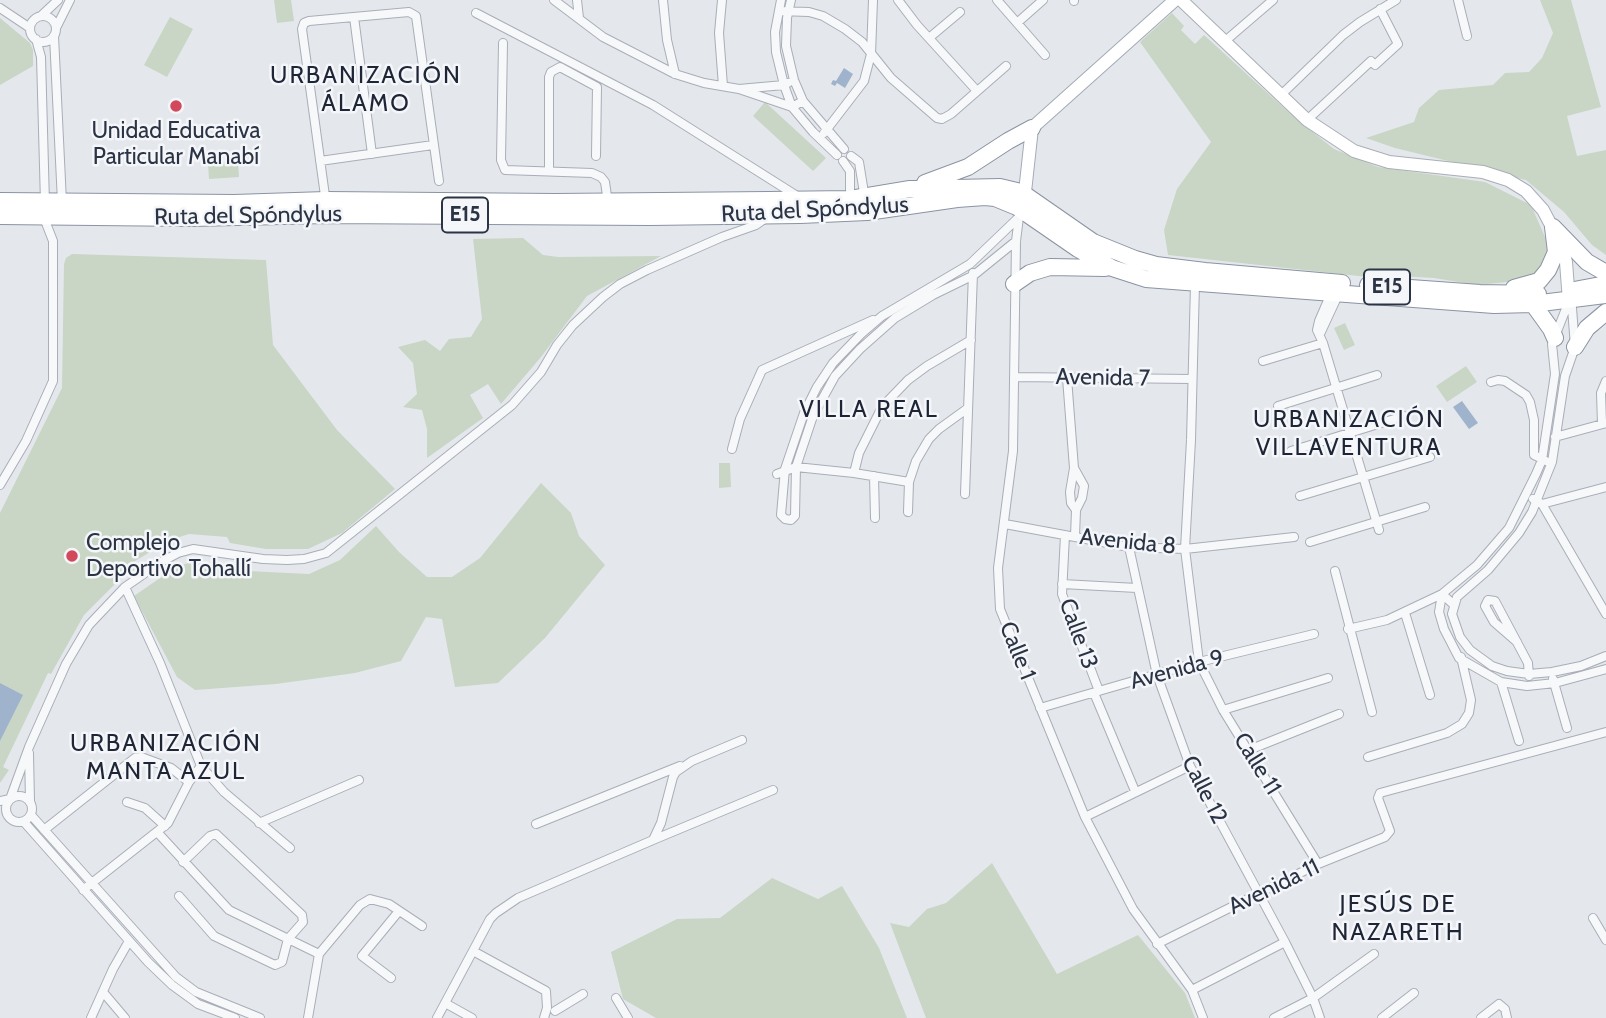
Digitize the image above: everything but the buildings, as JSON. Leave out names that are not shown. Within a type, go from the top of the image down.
[{"type":"highway","points":[[910,189],[968,167],[1032,128]]},
{"type":"highway","name":"Ruta del Spóndylus","points":[[770,208],[802,200],[858,205],[910,189],[1000,187],[1078,249],[1112,268],[1146,279],[1195,284],[1606,295]]},
{"type":"highway","name":"Ruta del Spóndylus","points":[[0,201],[54,209],[191,219],[327,207],[770,208],[995,198],[1022,207],[1093,242],[1156,265],[1461,304],[1534,304],[1606,284]]},
{"type":"highway","name":"Ruta del Spóndylus","points":[[0,216],[54,209]]},
{"type":"highway","points":[[1553,227],[1587,262],[1606,273]]},
{"type":"highway","points":[[1480,293],[1525,286],[1539,281],[1554,260],[1556,252],[1553,227]]},
{"type":"highway","points":[[1014,285],[1030,273],[1050,267],[1068,265],[1112,268]]},
{"type":"highway","points":[[1534,304],[1554,341]]},
{"type":"highway","points":[[1575,347],[1587,328],[1606,312]]},
{"type":"street","points":[[30,29],[34,20],[58,0]]},
{"type":"street","points":[[36,39],[48,41],[70,0]]},
{"type":"street","points":[[554,0],[603,37],[676,74],[740,89],[792,107],[844,155],[859,162]]},
{"type":"street","points":[[576,0],[579,18]]},
{"type":"street","points":[[663,0],[667,40],[676,74]]},
{"type":"street","points":[[722,0],[719,33],[723,86]]},
{"type":"street","points":[[781,0],[786,46],[794,80],[803,101],[824,135]]},
{"type":"street","points":[[791,0],[783,11],[775,33],[776,52],[792,107]]},
{"type":"street","points":[[824,135],[864,81],[871,54],[873,0]]},
{"type":"street","points":[[898,0],[977,91]]},
{"type":"street","points":[[997,0],[1045,55]]},
{"type":"street","points":[[1017,23],[1043,0]]},
{"type":"street","points":[[732,449],[740,419],[762,370],[889,315],[970,264],[1022,207],[1032,128],[1175,0]]},
{"type":"street","points":[[1181,0],[1307,120],[1354,151],[1372,158],[1483,172],[1508,180],[1533,197],[1544,210],[1562,246],[1575,347],[1565,376],[1552,462],[1539,502],[1519,533],[1488,570],[1457,597],[1452,614],[1456,627],[1470,650],[1492,666],[1507,671],[1529,674],[1552,672],[1581,666],[1606,656]]},
{"type":"street","points":[[1224,42],[1273,0]]},
{"type":"street","points":[[1281,95],[1343,35],[1396,0]]},
{"type":"street","points":[[1458,0],[1467,36]]},
{"type":"street","points":[[0,8],[30,29],[41,57],[45,163],[54,209]]},
{"type":"street","points":[[1307,120],[1371,61],[1375,65],[1398,44],[1380,9]]},
{"type":"street","points":[[783,11],[809,12],[823,16],[845,29],[891,78],[937,118],[947,117],[1006,66]]},
{"type":"street","points":[[327,207],[302,29],[304,23],[309,21],[409,12],[416,16],[439,181]]},
{"type":"street","points":[[929,38],[960,12]]},
{"type":"street","points":[[476,13],[653,105],[802,200]]},
{"type":"street","points":[[0,485],[26,441],[53,381],[53,241],[46,223],[54,209],[59,163],[55,32],[50,18],[41,16]]},
{"type":"street","points":[[354,17],[372,154]]},
{"type":"street","points":[[503,43],[502,165],[505,170],[592,173],[601,177],[607,189],[608,209]]},
{"type":"street","points":[[549,171],[549,77],[556,69],[566,68],[597,87],[596,156]]},
{"type":"street","points":[[740,89],[784,85],[794,80]]},
{"type":"street","points":[[792,107],[803,101]]},
{"type":"street","points":[[43,129],[57,128]]},
{"type":"street","points":[[320,161],[433,145]]},
{"type":"street","points":[[844,155],[858,205]]},
{"type":"street","points":[[850,171],[859,162]]},
{"type":"street","points":[[858,205],[861,173],[859,162]]},
{"type":"street","points":[[45,163],[59,163]]},
{"type":"street","name":"Calle 1","points":[[1022,207],[1016,241],[1014,285],[1013,451],[998,568],[1000,609],[1085,817],[1133,909],[1192,990],[1203,1018]]},
{"type":"street","points":[[12,821],[5,810],[29,747],[66,664],[89,625],[125,587],[161,562],[193,549],[286,560],[304,559],[326,553],[512,405],[535,380],[573,325],[611,291],[647,270],[756,225],[770,208]]},
{"type":"street","points":[[931,291],[974,275],[1016,241]]},
{"type":"street","points":[[965,494],[974,275],[970,264]]},
{"type":"street","points":[[1195,284],[1185,549],[1199,663]]},
{"type":"street","points":[[1337,288],[1317,325],[1378,526]]},
{"type":"street","points":[[1348,629],[1387,620],[1442,594],[1477,565],[1501,539],[1527,496],[1542,460],[1555,374],[1554,341],[1568,296]]},
{"type":"street","points":[[808,415],[796,467],[795,516],[791,520],[785,519],[781,515],[781,472],[808,415],[832,374],[856,345],[889,315]]},
{"type":"street","points":[[856,345],[889,315]]},
{"type":"street","points":[[854,473],[859,453],[882,407],[926,366],[971,340]]},
{"type":"street","points":[[1263,361],[1323,343]]},
{"type":"street","points":[[1278,406],[1377,375]]},
{"type":"street","name":"Avenida 7","points":[[1014,377],[1192,379]]},
{"type":"street","points":[[1067,377],[1074,468],[1070,499],[1076,510]]},
{"type":"street","points":[[1490,382],[1505,381],[1521,390],[1530,402],[1536,430],[1534,455],[1552,462]]},
{"type":"street","points":[[1546,436],[1557,437],[1604,424],[1601,393],[1606,381]]},
{"type":"street","points":[[908,512],[909,482],[916,461],[929,439],[949,420],[968,408]]},
{"type":"street","points":[[1291,451],[1404,416]]},
{"type":"street","points":[[1300,496],[1430,457]]},
{"type":"street","points":[[781,472],[796,467],[909,482]]},
{"type":"street","points":[[1074,468],[1082,479],[1084,491],[1076,510],[1075,536]]},
{"type":"street","points":[[874,476],[875,518]]},
{"type":"street","points":[[1539,502],[1605,490]]},
{"type":"street","points":[[1527,496],[1539,502],[1606,614]]},
{"type":"street","points":[[1310,542],[1378,526],[1425,507]]},
{"type":"street","name":"Avenida 8","points":[[1004,524],[1129,547],[1185,549],[1294,537]]},
{"type":"street","name":"Calle 13","points":[[1065,534],[1062,594],[1096,692],[1135,791]]},
{"type":"street","points":[[1501,539],[1508,546]]},
{"type":"street","name":"Calle 12","points":[[1129,547],[1157,675],[1190,766],[1285,942],[1320,1018]]},
{"type":"street","points":[[1335,571],[1348,629],[1372,712]]},
{"type":"street","points":[[1062,584],[1137,588]]},
{"type":"street","points":[[125,587],[160,663],[201,766],[224,792],[290,848]]},
{"type":"street","points":[[1442,594],[1453,604]]},
{"type":"street","points":[[1368,757],[1447,733],[1462,724],[1469,713],[1471,700],[1459,658],[1440,618],[1439,603],[1442,594]]},
{"type":"street","points":[[1517,642],[1501,629],[1489,613],[1485,603],[1489,599],[1493,599],[1503,616],[1517,642],[1528,663],[1527,686]]},
{"type":"street","points":[[1405,613],[1430,695]]},
{"type":"street","points":[[1489,613],[1503,616]]},
{"type":"street","name":"Avenida 9","points":[[1040,708],[1314,634]]},
{"type":"street","points":[[1459,658],[1470,650]]},
{"type":"street","points":[[1459,658],[1502,682],[1527,686],[1555,683],[1606,669]]},
{"type":"street","name":"Calle 11","points":[[1199,663],[1223,710],[1318,864]]},
{"type":"street","points":[[1581,666],[1586,676]]},
{"type":"street","points":[[1552,672],[1567,727]]},
{"type":"street","points":[[1223,710],[1328,678]]},
{"type":"street","points":[[1502,682],[1519,741]]},
{"type":"street","points":[[1249,750],[1339,714]]},
{"type":"street","name":"Avenida 11","points":[[1157,944],[1318,864],[1385,837],[1390,831],[1378,798],[1380,793],[1606,733]]},
{"type":"street","points":[[536,824],[742,740]]},
{"type":"street","points":[[23,822],[31,815],[32,808],[29,747]]},
{"type":"street","points":[[44,830],[135,758],[141,757],[171,768],[189,782]]},
{"type":"street","points":[[653,840],[661,823],[673,777],[686,764]]},
{"type":"street","points":[[83,890],[165,826],[201,766]]},
{"type":"street","points":[[1085,817],[1190,766]]},
{"type":"street","points":[[259,822],[359,779]]},
{"type":"street","points":[[437,1018],[490,919],[510,902],[773,790]]},
{"type":"street","points":[[0,801],[18,796],[30,801]]},
{"type":"street","points":[[127,802],[145,808],[165,826]]},
{"type":"street","points":[[31,815],[185,985],[260,1018]]},
{"type":"street","points":[[0,819],[23,822],[129,941],[184,996],[235,1018]]},
{"type":"street","points":[[158,833],[229,910],[319,954]]},
{"type":"street","points":[[179,896],[214,936],[275,965],[282,962],[288,939],[303,922],[302,915],[216,834],[210,836],[183,862]]},
{"type":"street","points":[[308,1018],[319,954],[360,905],[370,899],[388,904],[422,926]]},
{"type":"street","points":[[391,978],[362,956],[399,911]]},
{"type":"street","points":[[1592,918],[1606,940]]},
{"type":"street","points":[[91,1018],[129,941]]},
{"type":"street","points":[[1192,990],[1285,942]]},
{"type":"street","points":[[474,951],[540,987],[545,991],[554,1012]]},
{"type":"street","points":[[1274,1018],[1313,998],[1374,954]]},
{"type":"street","points":[[103,992],[125,1018]]},
{"type":"street","points":[[1381,1018],[1415,993]]},
{"type":"street","points":[[544,1018],[583,994]]},
{"type":"street","points":[[617,998],[628,1018]]},
{"type":"street","points":[[444,1003],[472,1018]]},
{"type":"street","points":[[1481,1018],[1495,1006],[1503,1006],[1507,1018]]},
{"type":"green space","points":[[274,0],[291,0],[294,21],[277,23]]},
{"type":"green space","points":[[1540,0],[1571,0],[1601,107],[1567,116],[1577,156],[1606,150],[1606,255],[1592,245],[1564,212],[1526,180],[1395,148],[1366,138],[1414,122],[1419,108],[1439,90],[1493,85],[1505,73],[1529,72],[1542,58],[1553,33]]},
{"type":"green space","points":[[1172,13],[1184,26],[1181,30],[1195,44],[1204,35],[1296,119],[1334,149],[1378,167],[1485,182],[1531,205],[1548,244],[1541,270],[1527,280],[1477,285],[1434,278],[1377,278],[1168,255],[1164,230],[1177,189],[1211,142],[1140,42]]},
{"type":"green space","points":[[170,17],[193,29],[167,77],[144,65]]},
{"type":"green space","points":[[0,18],[30,43],[33,66],[0,85]]},
{"type":"green space","points":[[765,102],[826,158],[813,171],[753,116]]},
{"type":"green space","points":[[238,162],[239,177],[209,179],[208,163]]},
{"type":"green space","points":[[523,238],[543,255],[558,257],[661,256],[587,296],[501,404],[488,384],[470,395],[483,418],[427,458],[427,429],[422,410],[403,407],[417,394],[413,363],[398,347],[425,340],[440,351],[449,339],[471,337],[482,319],[473,239]]},
{"type":"green space","points":[[72,254],[266,260],[273,345],[337,430],[395,489],[342,533],[308,549],[266,549],[230,543],[227,537],[189,534],[170,540],[135,561],[138,568],[119,580],[84,615],[51,674],[48,673],[3,767],[9,770],[0,783],[0,513],[62,388],[64,264],[66,258]]},
{"type":"green space","points":[[1345,323],[1355,345],[1344,350],[1334,328]]},
{"type":"green space","points":[[1466,366],[1477,382],[1447,402],[1436,386]]},
{"type":"green space","points":[[719,463],[730,463],[731,487],[719,488]]},
{"type":"green space","points":[[541,483],[571,513],[579,536],[605,565],[545,638],[498,683],[455,687],[442,619],[426,617],[401,661],[355,673],[276,684],[195,690],[177,677],[134,596],[173,569],[190,562],[208,562],[227,570],[309,574],[340,560],[376,526],[399,552],[427,577],[452,577],[480,558]]},
{"type":"green space","points":[[992,863],[1057,974],[1138,935],[1185,993],[1195,1018],[926,1018],[890,923],[909,927],[927,909],[946,903]]},
{"type":"green space","points":[[772,878],[818,899],[842,886],[879,948],[907,1018],[656,1018],[623,999],[611,952],[677,919],[720,918]]},
{"type":"water","points":[[844,68],[853,74],[845,88],[837,83],[835,86],[831,84],[833,80],[836,81]]},
{"type":"water","points":[[1462,401],[1478,423],[1469,429],[1453,407]]},
{"type":"water","points":[[0,683],[23,695],[0,741]]},
{"type":"place","name":"Unidad Educativa Particular Manabí","points":[[176,106]]},
{"type":"place","name":"Complejo Deportivo Tohallí","points":[[72,556]]},
{"type":"district","name":"URBANIZACIÓN ÁLAMO","points":[[366,90]]},
{"type":"district","name":"VILLA REAL","points":[[869,410]]},
{"type":"district","name":"URBANIZACIÓN VILLAVENTURA","points":[[1349,434]]},
{"type":"district","name":"URBANIZACIÓN MANTA AZUL","points":[[166,758]]},
{"type":"district","name":"JESÚS DE NAZARETH","points":[[1398,919]]}]
